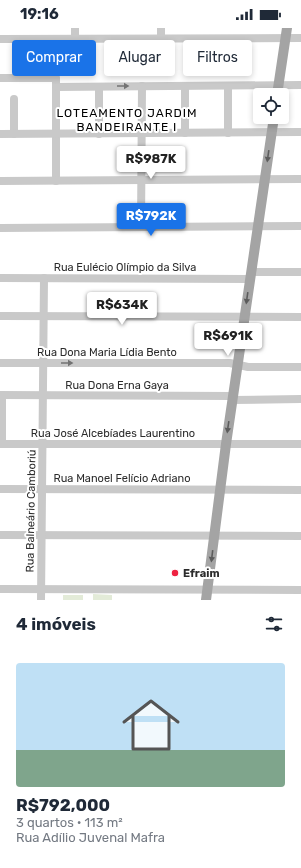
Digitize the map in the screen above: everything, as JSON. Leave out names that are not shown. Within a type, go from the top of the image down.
[{"type":"main road","points":[[278,88],[287,28]]},
{"type":"main road","points":[[207,595],[226,444],[273,124]]},
{"type":"street","points":[[75,28],[75,38]]},
{"type":"street","points":[[160,28],[161,38]]},
{"type":"street","points":[[0,39],[301,38]]},
{"type":"street","points":[[0,78],[56,78],[56,181]]},
{"type":"street","points":[[287,88],[301,85]]},
{"type":"street","points":[[99,86],[99,134]]},
{"type":"street","points":[[141,227],[142,86]]},
{"type":"street","points":[[185,86],[185,133]]},
{"type":"street","points":[[228,86],[228,133]]},
{"type":"street","points":[[56,87],[228,86],[253,88]]},
{"type":"street","points":[[14,99],[14,134]]},
{"type":"street","points":[[0,134],[301,132]]},
{"type":"street","points":[[0,181],[301,179]]},
{"type":"street","points":[[0,228],[301,226]]},
{"type":"street","name":"Rua Eulécio Olímpio da Silva","points":[[0,278],[251,275],[301,272]]},
{"type":"street","name":"Rua Balneário Camboriú","points":[[41,600],[44,278]]},
{"type":"street","points":[[0,316],[301,317]]},
{"type":"street","name":"Rua Dona Maria Lídia Bento","points":[[0,363],[238,365],[248,367],[301,366]]},
{"type":"street","points":[[1,395],[1,444]]},
{"type":"street","name":"Rua Dona Erna Gaya","points":[[1,395],[301,399]]},
{"type":"street","name":"Rua José Alcebíades Laurentino","points":[[1,444],[301,444]]},
{"type":"street","name":"Rua Manoel Felício Adriano","points":[[0,489],[301,490]]},
{"type":"street","points":[[0,535],[301,536]]},
{"type":"street","points":[[0,589],[207,595],[301,590]]},
{"type":"green space","points":[[93,594],[112,595],[112,600],[93,600]]},
{"type":"green space","points":[[63,595],[83,595],[83,600],[63,600]]},
{"type":"place","name":"Efraim","points":[[175,573]]},
{"type":"district","name":"LOTEAMENTO JARDIM BANDEIRANTE I","points":[[127,120]]}]
